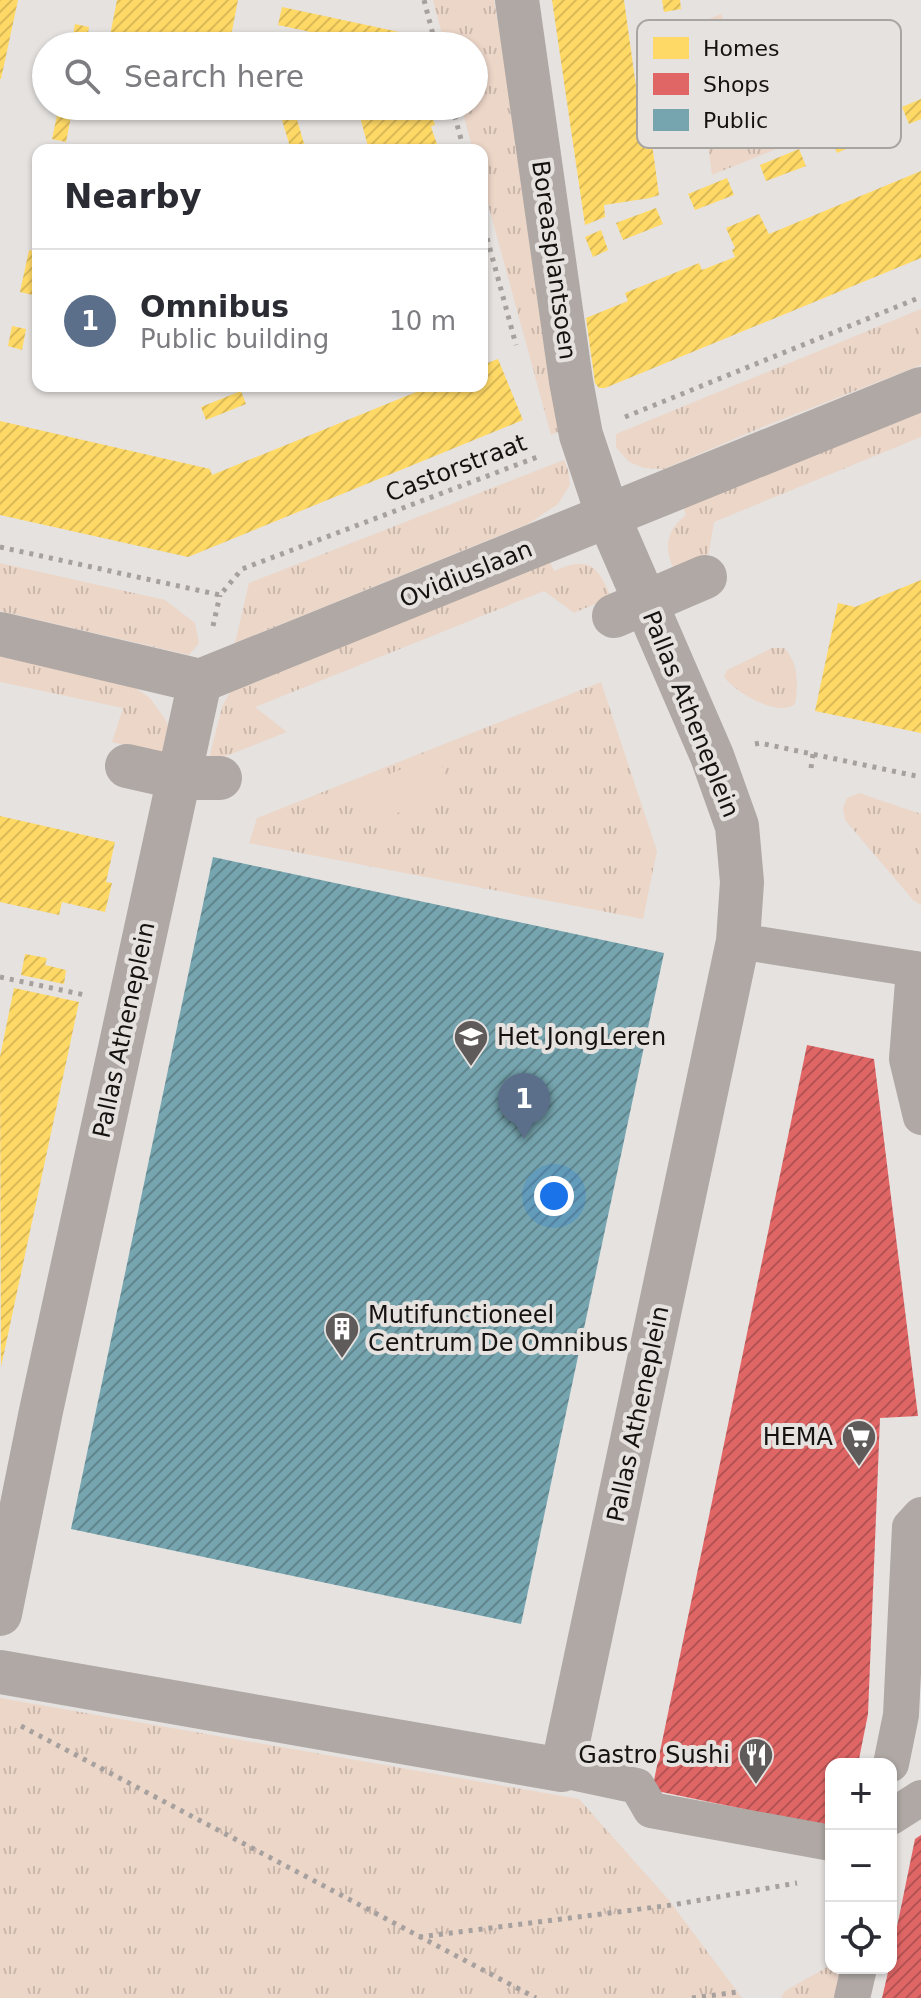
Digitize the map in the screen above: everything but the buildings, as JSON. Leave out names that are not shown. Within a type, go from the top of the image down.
[{"type":"street","name":"Boreasplantsoen","points":[[517,0],[571,381],[581,435],[608,516]]},
{"type":"street","name":"Ovidiuslaan","points":[[200,681],[921,389]]},
{"type":"street","name":"Pallas Atheneplein","points":[[562,1770],[738,941],[742,882],[737,826],[712,756],[630,609],[608,516]]},
{"type":"street","points":[[630,609],[705,577]]},
{"type":"street","points":[[0,634],[200,681]]},
{"type":"street","name":"Pallas Atheneplein","points":[[0,1614],[130,1004],[200,778],[200,681]]},
{"type":"street","points":[[127,766],[200,778]]},
{"type":"street","points":[[738,941],[917,969],[907,1059],[921,1117]]},
{"type":"street","points":[[892,1758],[901,1715],[910,1527],[921,1515]]},
{"type":"street","points":[[0,1672],[562,1770],[637,1786],[651,1810],[825,1842]]},
{"type":"street","points":[[897,1813],[921,1798]]},
{"type":"street","points":[[852,1998],[858,1974]]},
{"type":"path","points":[[424,0],[432,32]]},
{"type":"path","points":[[456,120],[462,144]]},
{"type":"path","name":"Boreasplantsoen","points":[[488,242],[517,351]]},
{"type":"path","name":"Castorstraat","points":[[0,547],[220,595],[242,569],[545,454],[581,435],[921,297]]},
{"type":"path","points":[[712,756],[760,743],[921,777]]},
{"type":"path","points":[[811,768],[813,754]]},
{"type":"path","points":[[0,977],[130,1004]]},
{"type":"path","points":[[14,1722],[536,1998]]},
{"type":"path","points":[[418,1937],[672,1905],[802,1882]]},
{"type":"path","points":[[692,1998],[738,1992]]},
{"type":"green space","points":[[433,0],[494,0],[567,428],[551,435],[488,204],[488,144],[471,144],[465,120],[488,120],[488,32],[441,32]]},
{"type":"green space","points":[[721,14],[723,20],[706,20]]},
{"type":"green space","points":[[708,148],[776,148],[776,149],[712,175]]},
{"type":"green space","points":[[921,309],[921,365],[664,469],[644,468],[629,462],[616,447],[616,434]]},
{"type":"green space","points":[[921,408],[921,437],[714,522],[708,557],[675,571],[668,540],[674,527],[686,515],[683,506]]},
{"type":"green space","points":[[564,460],[570,485],[558,504],[528,524],[235,643],[249,583]]},
{"type":"green space","points":[[549,560],[554,571],[576,564],[590,566],[601,577],[611,597],[574,613],[544,591],[255,707],[287,732],[208,763],[222,707],[230,692]]},
{"type":"green space","points":[[0,563],[165,600],[195,623],[199,643],[189,655],[0,611]]},
{"type":"green space","points":[[772,648],[784,648],[795,667],[795,704],[788,707],[778,708],[757,701],[737,690],[724,677],[727,670]]},
{"type":"green space","points":[[0,656],[131,685],[150,698],[167,722],[170,738],[165,755],[112,742],[123,708],[0,682]]},
{"type":"green space","points":[[601,682],[657,851],[643,919],[249,843],[257,818]]},
{"type":"green space","points":[[438,755],[453,794],[371,822],[356,787]]},
{"type":"green space","points":[[859,793],[921,814],[921,905],[913,900],[845,820],[843,808],[847,798]]},
{"type":"green space","points":[[0,1698],[579,1799],[668,1899],[742,1998],[0,1998]]},
{"type":"green space","points":[[825,1968],[825,1974],[842,1974],[834,1998],[781,1998],[785,1991]]},
{"type":"place","name":"Het JongLeren","points":[[471,1068]]},
{"type":"place","name":"Omnibus","points":[[524,1139]]},
{"type":"place","name":"Mutifunctioneel Centrum De Omnibus","points":[[342,1360]]},
{"type":"place","name":"HEMA","points":[[859,1468]]},
{"type":"place","name":"Gastro Sushi","points":[[756,1786]]}]
